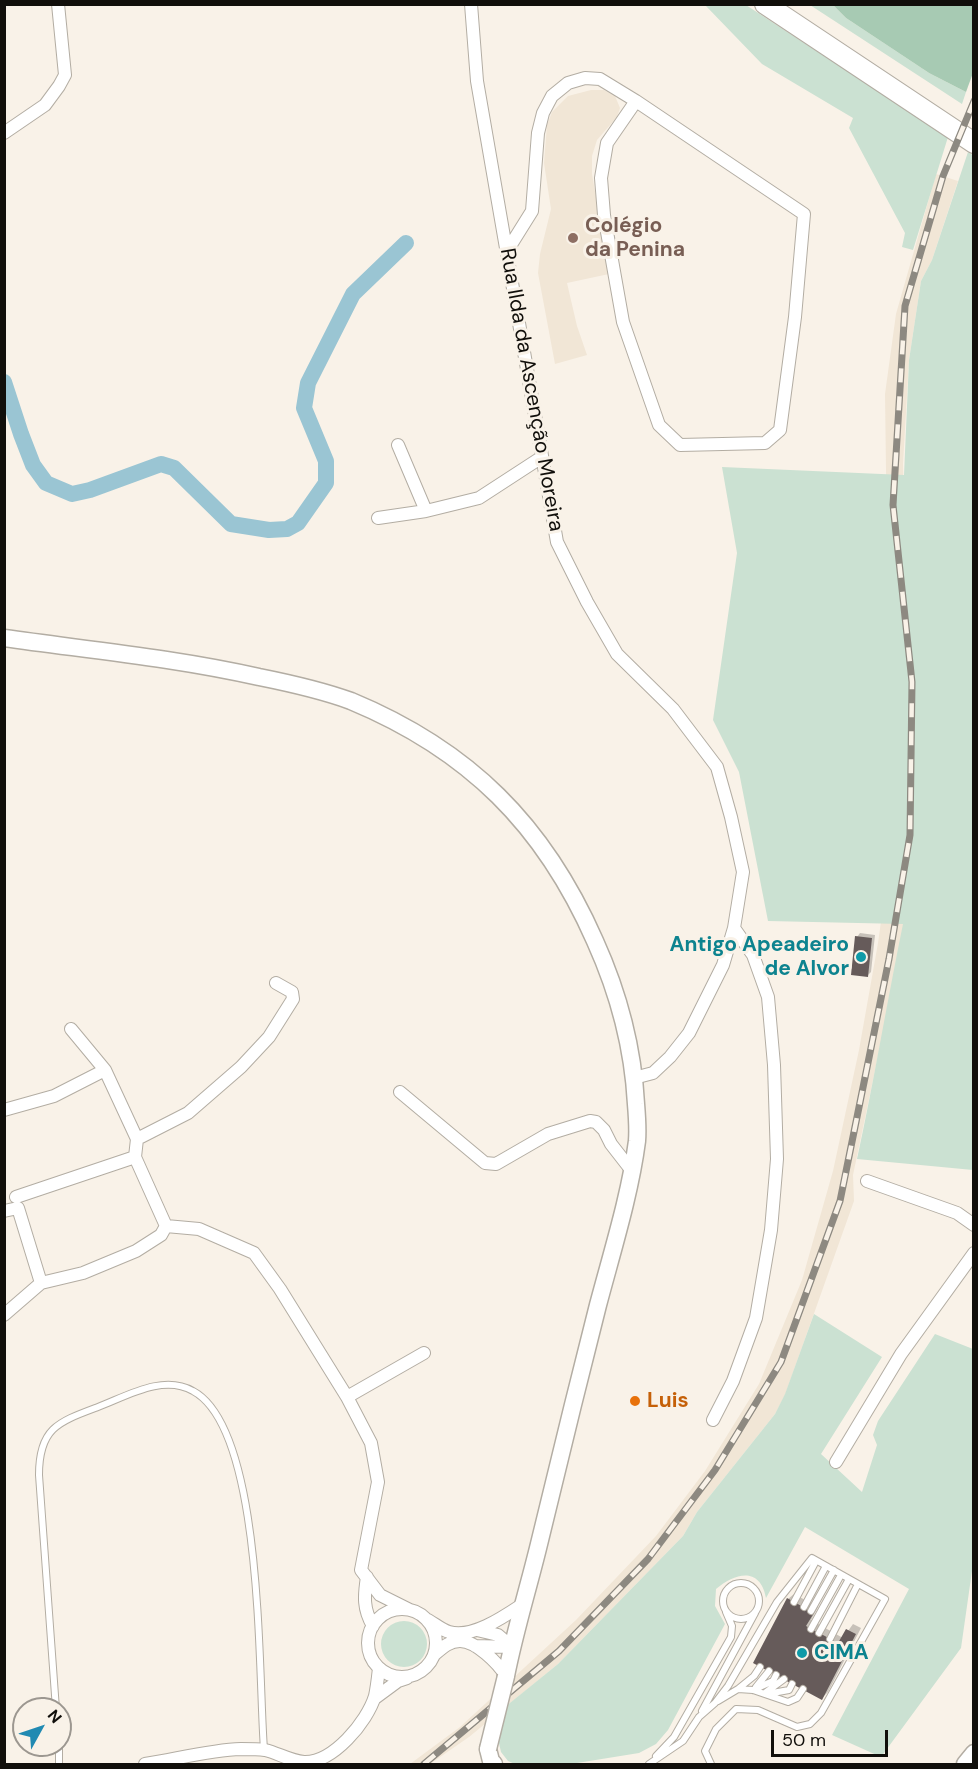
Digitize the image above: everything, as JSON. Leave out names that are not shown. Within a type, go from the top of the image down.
[{"type":"main road","points":[[759,4],[787,13],[974,143]]},
{"type":"main road","points":[[765,4],[787,13],[974,128]]},
{"type":"main road","points":[[4,638],[219,668],[302,686],[349,700],[405,727],[446,752],[486,783],[515,812],[556,865],[587,923],[611,977],[628,1032],[638,1136],[632,1172],[512,1647],[489,1759]]},
{"type":"main road","points":[[965,1764],[974,1753]]},
{"type":"street","points":[[4,133],[45,105],[65,75],[58,4]]},
{"type":"street","name":"Rua Ilda da Ascenção Moreira","points":[[471,4],[477,81],[557,542],[587,602],[617,654],[673,709],[717,767],[743,872],[734,928],[723,965],[688,1033],[670,1057],[653,1073],[634,1078]]},
{"type":"street","points":[[507,251],[532,211],[538,133],[543,113],[552,96],[568,83],[585,78],[600,79],[636,101],[804,214],[795,317],[780,430],[765,443],[680,446],[659,425],[623,322],[604,215],[601,178],[607,143],[636,101]]},
{"type":"street","points":[[398,445],[426,511]]},
{"type":"street","points":[[378,518],[426,511],[479,498],[542,457]]},
{"type":"street","points":[[713,1420],[734,1381],[756,1318],[771,1230],[777,1159],[774,1065],[768,997],[753,955],[734,928]]},
{"type":"street","points":[[137,1139],[188,1113],[241,1067],[269,1037],[293,999],[291,992],[276,983]]},
{"type":"street","points":[[71,1029],[105,1070],[137,1139],[135,1157],[166,1226]]},
{"type":"street","points":[[4,1110],[54,1096],[105,1070]]},
{"type":"street","points":[[400,1092],[485,1163],[496,1164],[548,1134],[590,1121],[596,1122],[604,1130],[611,1144],[632,1172]]},
{"type":"street","points":[[4,1211],[16,1198],[135,1157]]},
{"type":"street","points":[[867,1181],[957,1213],[974,1225]]},
{"type":"street","points":[[16,1198],[40,1283]]},
{"type":"street","points":[[4,1315],[40,1283],[83,1273],[136,1251],[161,1235],[166,1226]]},
{"type":"street","points":[[166,1226],[199,1228],[254,1253],[280,1288],[347,1397],[371,1443],[378,1482],[361,1570],[380,1595],[449,1632],[476,1629],[501,1620],[523,1604]]},
{"type":"street","points":[[836,1462],[901,1354],[974,1253]]},
{"type":"street","points":[[347,1397],[424,1353]]},
{"type":"street","points":[[367,1576],[364,1599],[366,1615],[373,1626]]},
{"type":"street","points":[[410,1610],[390,1611],[382,1616],[373,1626],[368,1642],[369,1652],[379,1668],[390,1675],[399,1677],[417,1674]]},
{"type":"street","points":[[146,1764],[225,1750],[264,1750],[300,1762],[324,1758],[348,1739],[375,1698],[398,1681],[417,1674],[430,1663],[434,1655],[436,1636],[427,1620]]},
{"type":"street","points":[[476,1629],[498,1635],[512,1647]]},
{"type":"street","points":[[434,1655],[450,1643],[460,1641],[474,1646],[499,1665],[506,1676]]},
{"type":"street","points":[[474,1646],[512,1647]]},
{"type":"street","points":[[375,1698],[379,1668]]},
{"type":"lane","points":[[55,1697],[39,1475],[39,1458],[43,1443],[54,1428],[70,1418],[154,1385],[171,1384],[194,1391],[223,1424],[241,1482],[249,1517],[256,1582],[264,1750]]},
{"type":"lane","points":[[711,1764],[705,1750],[716,1729],[736,1708],[758,1710],[797,1727],[810,1724],[821,1713],[885,1599],[812,1558],[777,1602],[728,1686],[715,1703]]},
{"type":"lane","points":[[794,1602],[816,1561]]},
{"type":"lane","points":[[804,1607],[826,1566]]},
{"type":"lane","points":[[811,1611],[834,1570]]},
{"type":"lane","points":[[811,1629],[841,1575]]},
{"type":"lane","points":[[819,1634],[849,1579]]},
{"type":"lane","points":[[736,1583],[753,1586],[760,1604],[699,1717],[682,1741],[649,1764],[674,1737],[731,1637],[732,1626],[723,1606],[724,1593],[736,1583]]},
{"type":"lane","points":[[830,1639],[858,1584]]},
{"type":"lane","points":[[726,1612],[731,1617],[743,1619],[755,1613]]},
{"type":"lane","points":[[699,1717],[754,1676],[760,1667]]},
{"type":"lane","points":[[753,1690],[769,1671]]},
{"type":"lane","points":[[753,1690],[773,1681],[776,1675]]},
{"type":"lane","points":[[765,1694],[784,1679]]},
{"type":"lane","points":[[765,1694],[789,1690],[792,1684]]},
{"type":"lane","points":[[738,1689],[753,1690],[788,1702],[797,1698],[803,1689]]},
{"type":"shaded area","name":"Colégio da Penina","points":[[591,90],[604,90],[615,96],[620,108],[617,117],[597,140],[592,156],[592,174],[609,274],[567,283],[577,326],[587,355],[555,364],[538,273],[540,254],[551,209],[544,163],[547,125],[552,112],[568,96]]},
{"type":"shaded area","points":[[936,174],[958,181],[932,260],[921,281],[909,360],[903,464],[915,881],[853,1175],[854,1201],[785,1395],[775,1414],[697,1512],[683,1536],[558,1664],[469,1737],[430,1764],[410,1764],[460,1727],[576,1620],[656,1536],[705,1471],[759,1384],[802,1280],[833,1171],[859,1050],[878,943],[891,850],[885,394],[896,314]]},
{"type":"green space","points":[[705,5],[746,5],[948,137],[913,250],[902,247],[905,233],[849,128],[853,118],[762,64]]},
{"type":"green space","points":[[810,5],[833,5],[846,18],[929,73],[966,92],[962,104]]},
{"type":"green space","points":[[833,5],[973,5],[973,73],[966,92],[929,73],[846,18]]},
{"type":"green space","points":[[968,152],[974,156],[973,1170],[857,1159],[903,924],[768,921],[739,772],[713,720],[737,553],[722,467],[904,475],[909,360],[921,281],[932,260]]},
{"type":"green space","points":[[814,1314],[882,1357],[821,1454],[862,1492],[877,1445],[873,1435],[878,1421],[935,1334],[973,1349],[973,1564],[961,1648],[881,1757],[832,1735],[909,1589],[805,1527],[766,1598],[763,1588],[753,1577],[739,1576],[716,1589],[715,1606],[725,1624],[668,1730],[656,1744],[639,1753],[577,1763],[515,1764],[508,1761],[501,1752],[498,1739],[505,1707],[558,1664],[683,1536],[697,1512],[775,1414],[785,1394]]},
{"type":"green space","points":[[404,1621],[420,1628],[427,1644],[420,1660],[404,1667],[388,1660],[381,1644],[388,1628]]},
{"type":"building","name":"Antigo Apeadeiro de Alvor","points":[[855,936],[872,938],[868,977],[851,975]]},
{"type":"building","name":"CIMA","points":[[787,1598],[814,1613],[806,1626],[838,1643],[846,1629],[856,1634],[822,1700],[753,1663]]},
{"type":"waterway","points":[[4,382],[33,465],[46,483],[72,494],[90,490],[161,464],[174,468],[231,524],[269,530],[287,529],[298,523],[326,483],[326,461],[304,408],[308,383],[353,294],[406,243]]},
{"type":"railway","points":[[424,1764],[559,1651],[648,1559],[715,1470],[781,1362],[840,1201],[889,959],[910,835],[912,682],[893,505],[905,306],[943,176],[974,101]]},
{"type":"place","name":"Colégio da Penina","points":[[573,238]]},
{"type":"place","name":"Antigo Apeadeiro de Alvor","points":[[861,957]]},
{"type":"place","name":"Luis","points":[[635,1401]]},
{"type":"place","name":"CIMA","points":[[802,1653]]}]
